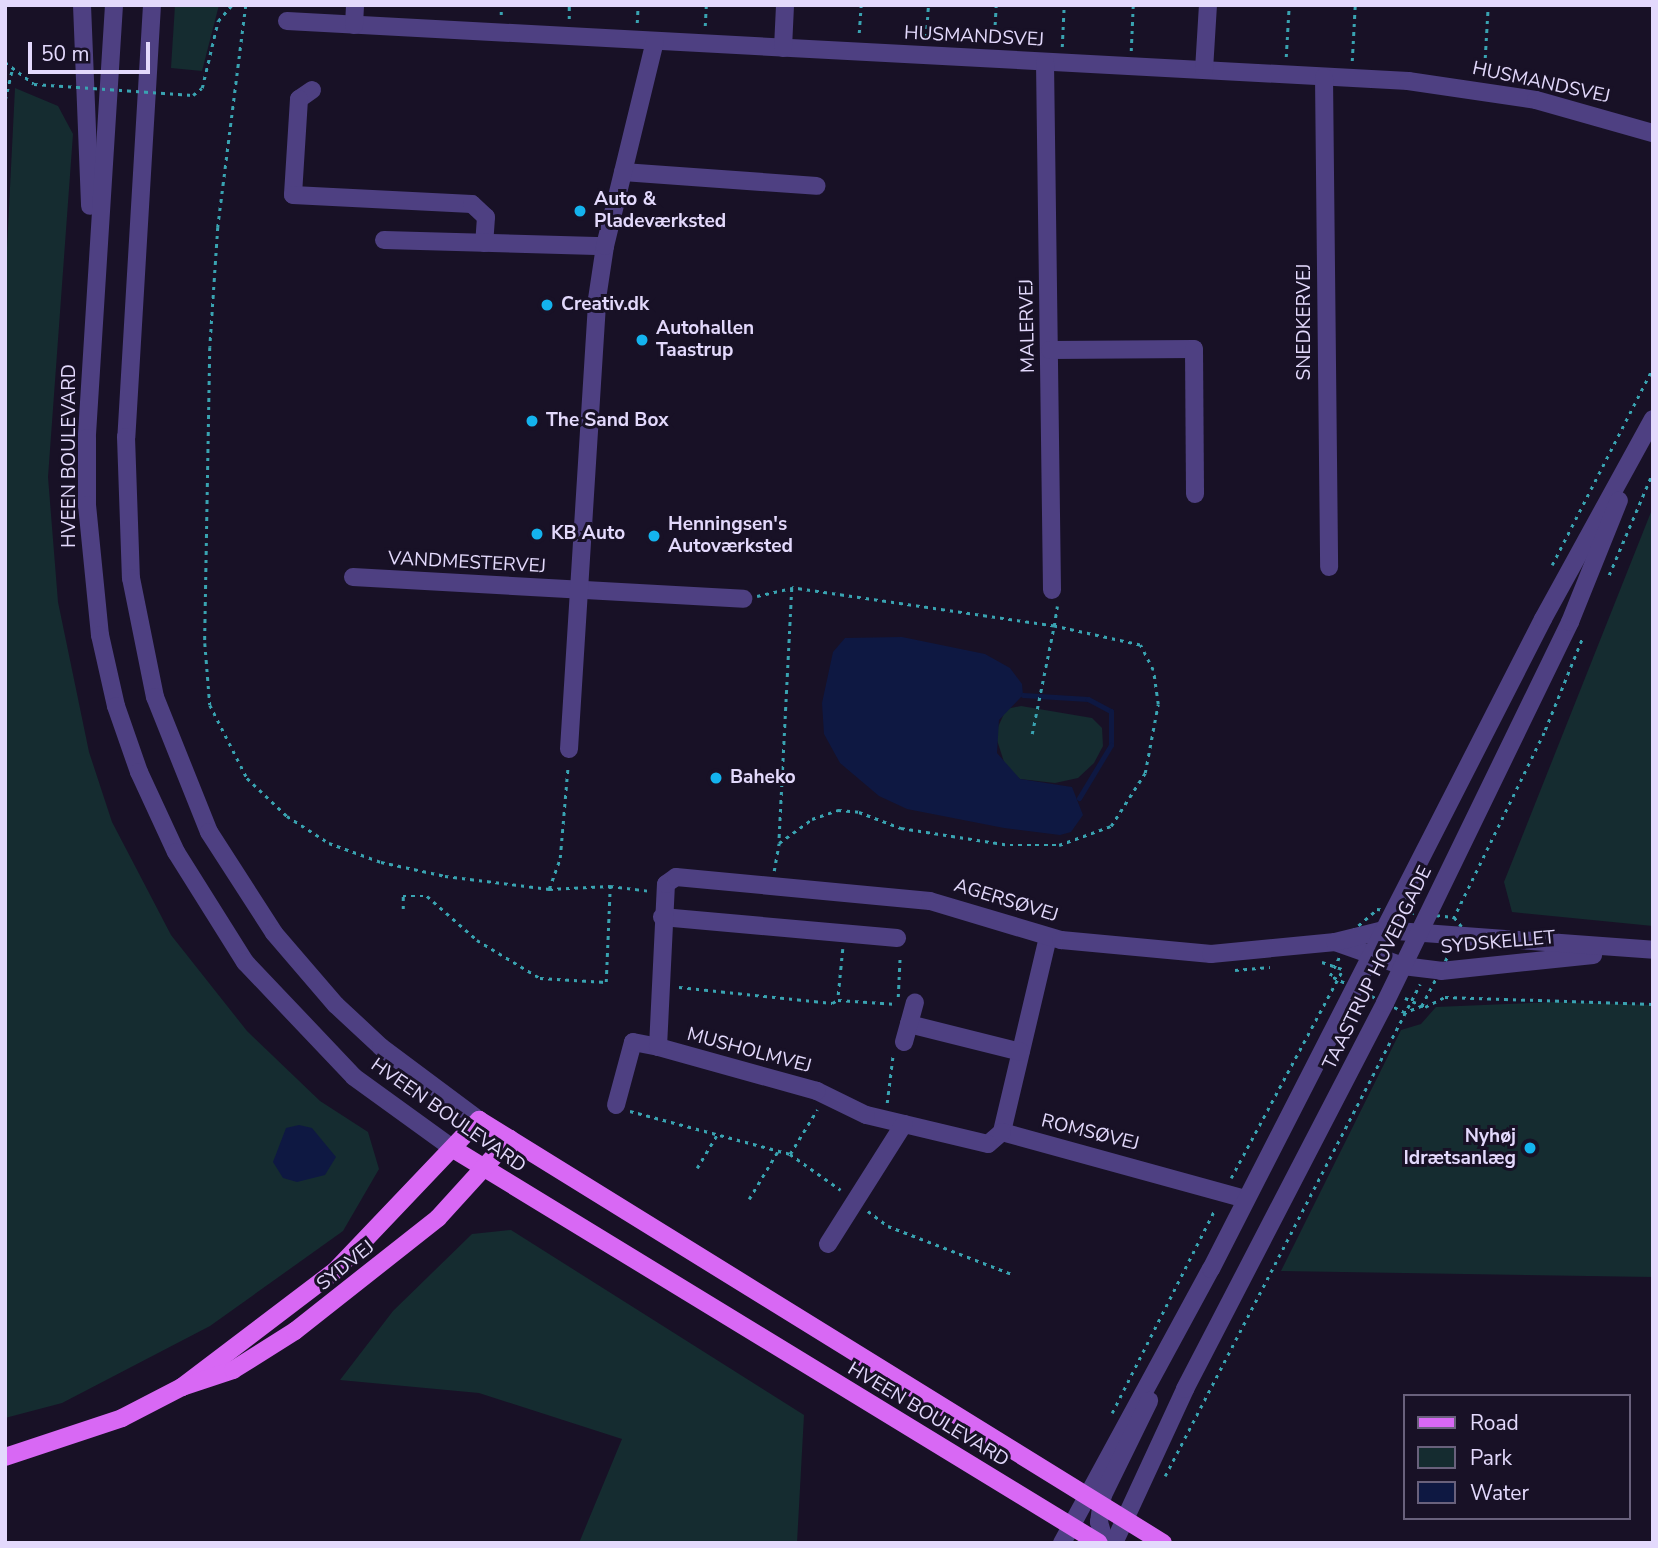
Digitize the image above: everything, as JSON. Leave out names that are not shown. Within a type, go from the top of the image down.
[{"type":"main road","name":"HVEEN BOULEVARD","points":[[479,1120],[1163,1543]]},
{"type":"main road","name":"SYDVEJ","points":[[5,1457],[122,1418],[181,1387],[335,1271],[456,1150],[479,1120]]},
{"type":"main road","name":"SYDVEJ","points":[[181,1387],[233,1370],[320,1315],[438,1218],[485,1170],[510,1139]]},
{"type":"main road","name":"HVEEN BOULEVARD","points":[[456,1150],[1095,1541]]},
{"type":"street","points":[[82,5],[93,321]]},
{"type":"street","name":"HVEEN BOULEVARD","points":[[114,5],[87,438],[92,583],[116,706],[139,772],[207,908],[269,990],[354,1077],[456,1150]]},
{"type":"street","name":"HVEEN BOULEVARD","points":[[152,5],[126,464],[131,578],[155,697],[209,832],[274,933],[336,1005],[381,1047],[479,1120]]},
{"type":"street","points":[[354,25],[355,5]]},
{"type":"street","points":[[783,48],[785,5]]},
{"type":"street","points":[[1204,70],[1208,5]]},
{"type":"street","name":"HUSMANDSVEJ","points":[[287,21],[1351,78],[1483,90],[1600,116],[1653,133]]},
{"type":"street","points":[[569,749],[597,299],[605,246],[655,41]]},
{"type":"street","name":"MALERVEJ","points":[[1052,590],[1050,350],[1053,62]]},
{"type":"street","name":"SNEDKERVEJ","points":[[1324,76],[1329,566]]},
{"type":"street","points":[[312,90],[299,99],[293,195],[472,204],[486,217],[484,243]]},
{"type":"street","points":[[623,172],[816,186]]},
{"type":"street","points":[[384,240],[605,246]]},
{"type":"street","points":[[1050,350],[1194,349],[1195,494]]},
{"type":"street","name":"TAASTRUP HOVEDGADE","points":[[1062,1543],[1085,1495],[1211,1269],[1543,619],[1651,422]]},
{"type":"street","name":"TAASTRUP HOVEDGADE","points":[[1114,1543],[1201,1356],[1391,991],[1570,622],[1651,422]]},
{"type":"street","name":"VANDMESTERVEJ","points":[[353,577],[743,599]]},
{"type":"street","name":"AGERSØVEJ","points":[[665,889],[676,877],[930,901],[1048,937],[1211,954],[1335,942]]},
{"type":"street","name":"MUSHOLMVEJ","points":[[665,889],[657,1048],[826,1095],[884,1120],[988,1144],[1002,1132]]},
{"type":"street","points":[[662,917],[897,938]]},
{"type":"street","name":"SYDSKELLET","points":[[1335,942],[1383,930],[1646,950]]},
{"type":"street","points":[[1002,1132],[1048,937]]},
{"type":"street","name":"SYDSKELLET","points":[[1335,942],[1403,966],[1441,971],[1646,950]]},
{"type":"street","points":[[899,1044],[906,1004]]},
{"type":"street","points":[[903,1020],[1021,1052]]},
{"type":"street","points":[[616,1105],[633,1042],[657,1048]]},
{"type":"street","points":[[828,1244],[904,1124]]},
{"type":"street","name":"ROMSØVEJ","points":[[1002,1132],[1246,1199]]},
{"type":"street","points":[[1095,1541],[1101,1505],[1211,1269]]},
{"type":"street","points":[[1085,1495],[1091,1505],[1095,1541]]},
{"type":"path","points":[[5,62],[34,84],[193,95],[202,88],[218,21],[232,5]]},
{"type":"path","points":[[246,5],[218,227],[210,346],[205,678],[210,705],[247,778],[287,816],[329,843],[411,870],[549,889],[610,886],[665,889]]},
{"type":"path","points":[[704,44],[706,5]]},
{"type":"path","points":[[858,52],[860,5]]},
{"type":"path","points":[[925,55],[928,5]]},
{"type":"path","points":[[993,59],[996,5]]},
{"type":"path","points":[[1053,62],[1064,5]]},
{"type":"path","points":[[1130,66],[1133,5]]},
{"type":"path","points":[[1286,75],[1289,5]]},
{"type":"path","points":[[1351,78],[1355,5]]},
{"type":"path","points":[[1483,90],[1488,5]]},
{"type":"path","points":[[5,100],[12,68]]},
{"type":"path","points":[[772,884],[779,843],[792,588]]},
{"type":"path","points":[[743,599],[792,588],[1054,625],[1140,645],[1153,670],[1157,704],[1145,773],[1111,826],[1059,845],[1010,845],[959,840],[838,810],[812,819],[779,843]]},
{"type":"path","points":[[1032,734],[1057,607],[1052,590]]},
{"type":"path","points":[[549,889],[560,858],[569,749]]},
{"type":"path","points":[[402,909],[403,896],[427,896],[477,940],[541,978],[606,982],[610,886]]},
{"type":"path","points":[[838,1000],[844,933]]},
{"type":"path","points":[[897,938],[906,1004],[903,1020]]},
{"type":"path","points":[[1320,961],[1359,976]]},
{"type":"path","points":[[1228,970],[1279,965]]},
{"type":"path","points":[[1422,1006],[1441,971]]},
{"type":"path","points":[[1330,976],[1337,980]]},
{"type":"path","points":[[660,985],[906,1004]]},
{"type":"path","points":[[1391,991],[1422,1006]]},
{"type":"path","points":[[1405,1013],[1445,997],[1653,1003]]},
{"type":"path","points":[[884,1120],[899,1044]]},
{"type":"path","points":[[790,1154],[826,1095]]},
{"type":"path","points":[[616,1105],[790,1154],[856,1199],[888,1226],[1012,1274]]},
{"type":"path","points":[[697,1168],[717,1135]]},
{"type":"path","points":[[749,1199],[778,1151]]},
{"type":"green space","points":[[175,5],[219,5],[202,71],[171,68]]},
{"type":"green space","points":[[15,88],[58,106],[73,134],[48,477],[58,602],[89,752],[112,822],[171,935],[247,1031],[320,1101],[368,1132],[379,1169],[343,1231],[210,1326],[62,1403],[5,1418],[5,288]]},
{"type":"green space","points":[[1653,507],[1653,926],[1512,912],[1504,882]]},
{"type":"green space","points":[[1021,706],[1092,718],[1102,728],[1103,746],[1094,763],[1078,778],[1055,783],[1020,779],[1006,768],[995,734],[1006,709]]},
{"type":"green space","name":"Nyhøj Idrætsanlæg","points":[[1556,1002],[1653,1005],[1653,1277],[1281,1271],[1401,1030],[1421,1024],[1436,1007]]},
{"type":"green space","points":[[511,1230],[804,1415],[797,1543],[579,1543],[622,1439],[479,1393],[340,1380],[393,1311],[472,1234]]},
{"type":"water","points":[[902,637],[985,654],[1010,668],[1022,684],[1023,695],[999,720],[997,753],[1020,779],[1072,787],[1083,815],[1071,832],[1060,835],[1004,828],[907,809],[879,796],[840,763],[824,734],[822,703],[833,652],[845,638]]},
{"type":"water","points":[[299,1125],[312,1128],[336,1157],[325,1175],[297,1182],[283,1178],[273,1162],[286,1128]]},
{"type":"waterway","points":[[1023,695],[1088,699],[1111,711],[1111,745],[1079,798]]},
{"type":"place","name":"Auto & Pladeværksted","points":[[580,211]]},
{"type":"place","name":"Creativ.dk","points":[[547,305]]},
{"type":"place","name":"Autohallen Taastrup","points":[[642,340]]},
{"type":"place","name":"The Sand Box","points":[[532,421]]},
{"type":"place","name":"KB Auto","points":[[537,534]]},
{"type":"place","name":"Henningsen's Autoværksted","points":[[654,536]]},
{"type":"place","name":"Baheko","points":[[716,778]]},
{"type":"place","name":"Nyhøj Idrætsanlæg","points":[[1530,1148]]}]
